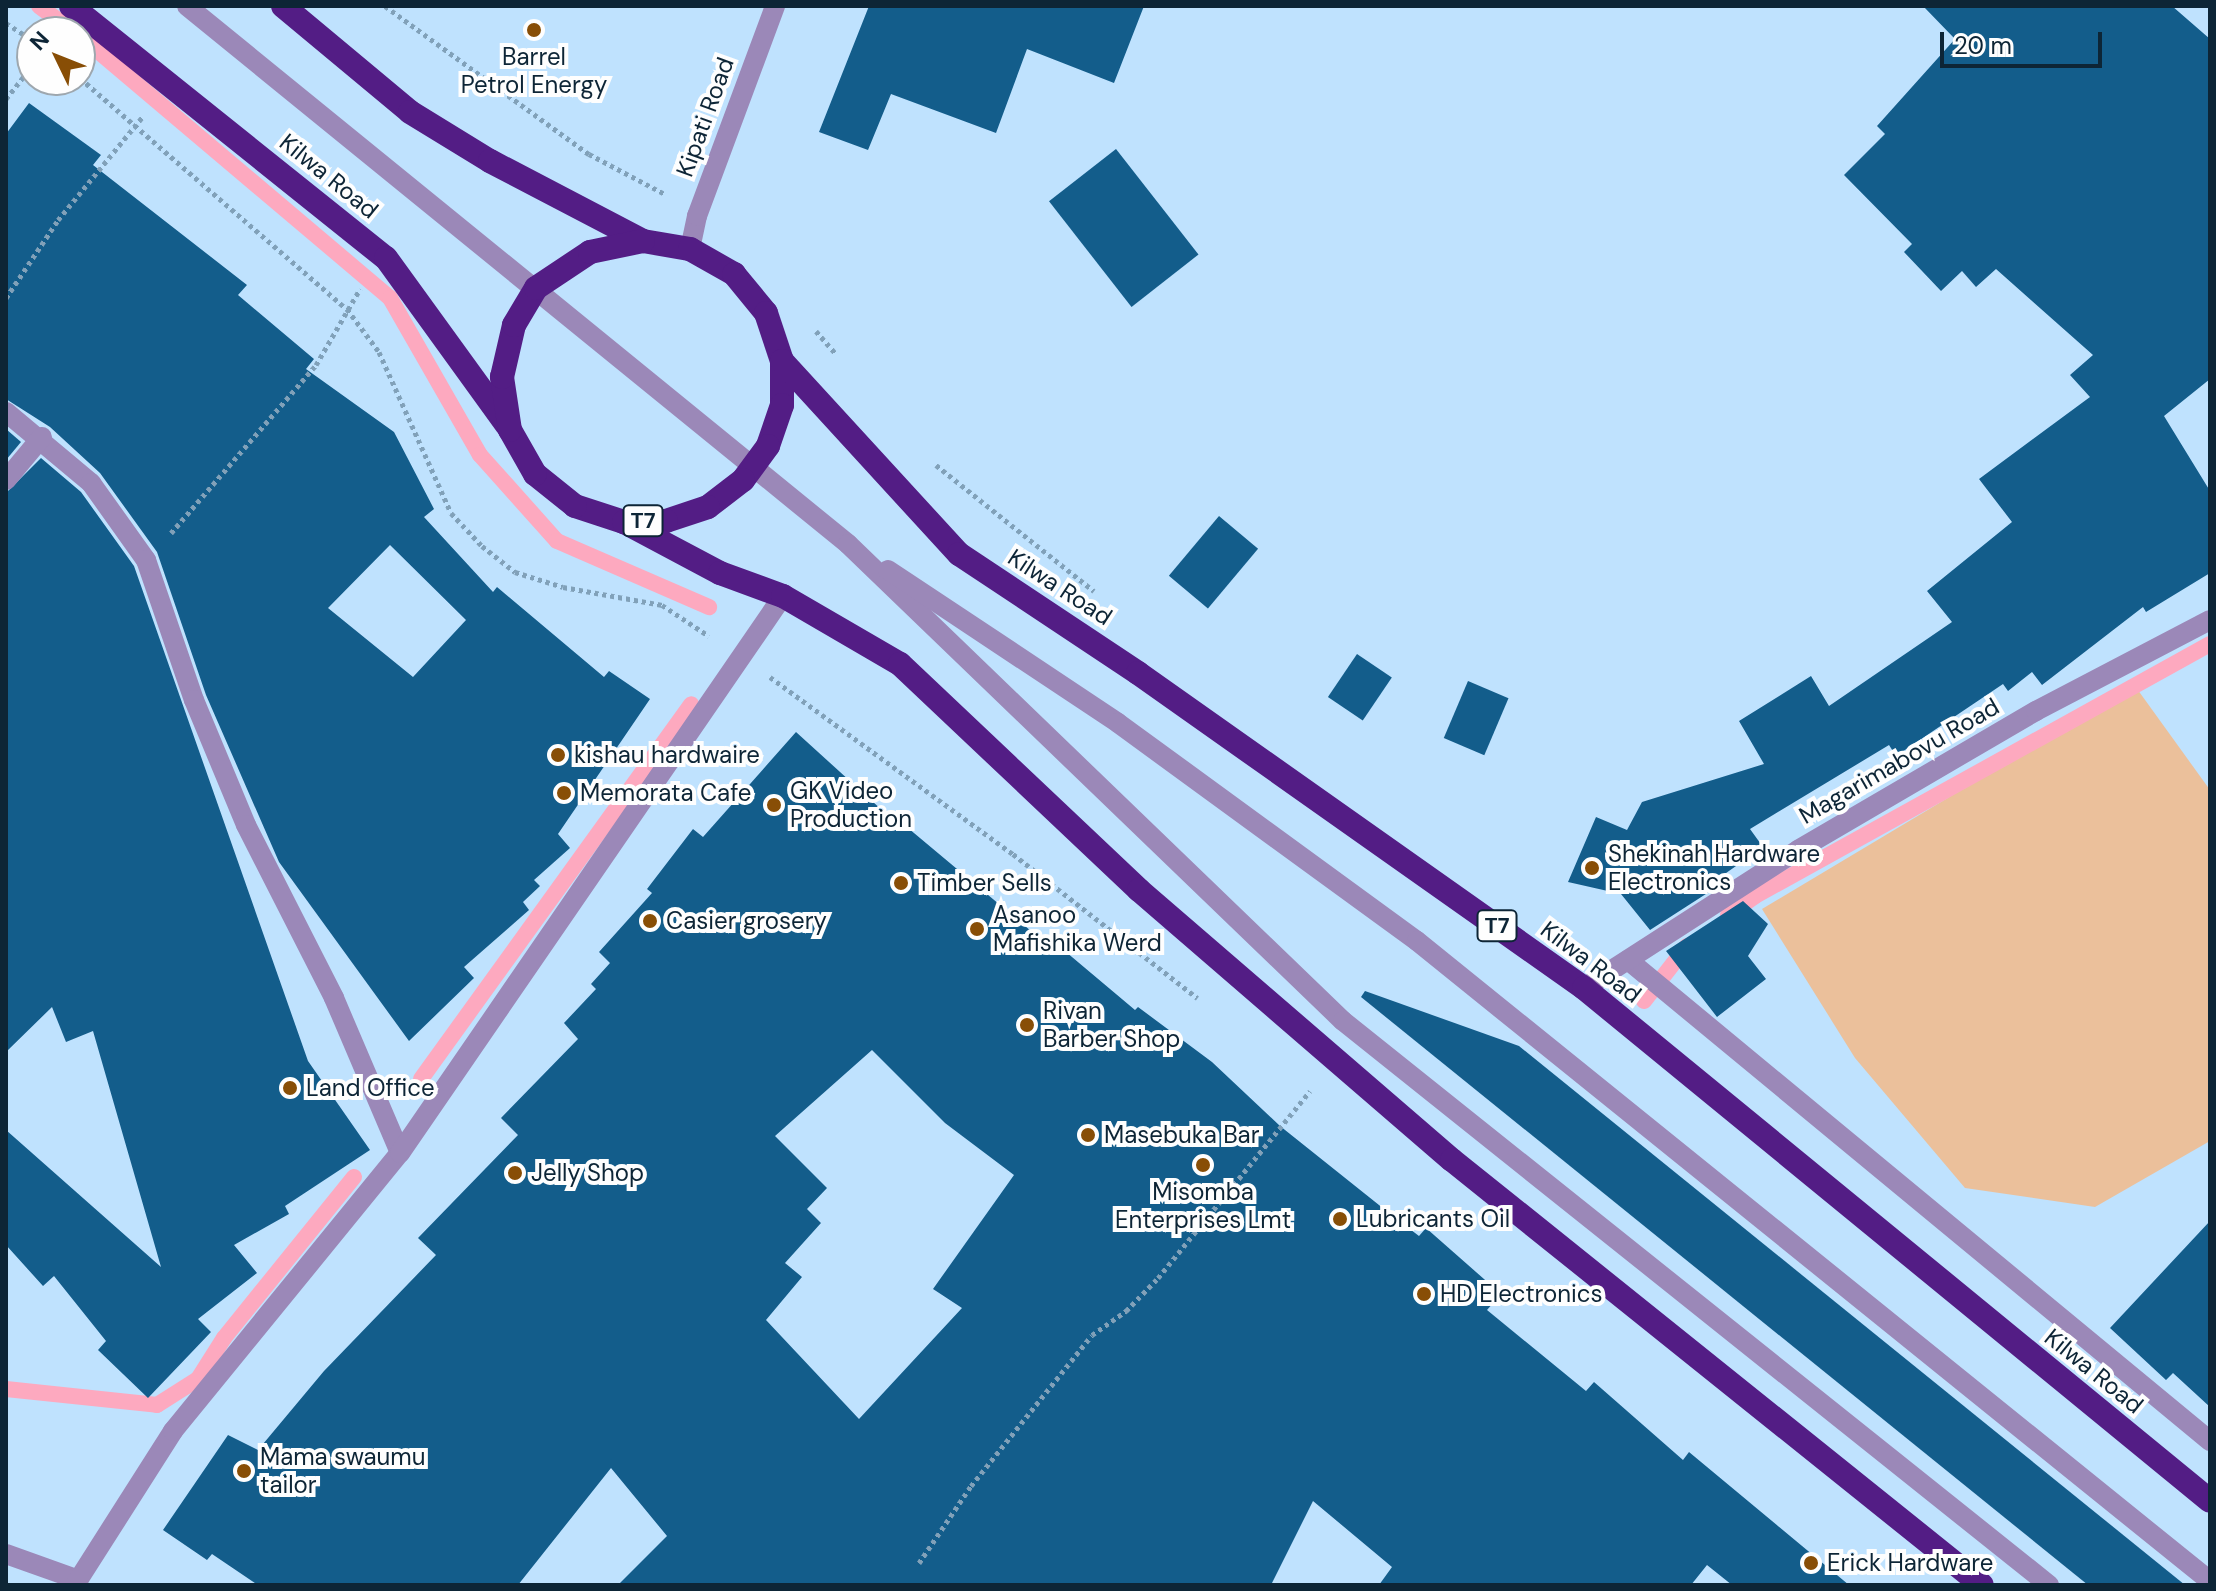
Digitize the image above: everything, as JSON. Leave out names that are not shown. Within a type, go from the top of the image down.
[{"type":"highway","name":"Kilwa Road","points":[[71,6],[386,258],[510,430]]},
{"type":"highway","name":"T7","points":[[283,6],[410,112],[490,161],[643,241]]},
{"type":"highway","name":"T7","points":[[624,522],[666,521],[708,507],[755,463],[768,446],[782,405],[782,361],[766,313],[734,274],[692,238],[643,241],[590,252],[536,288],[514,325],[502,377],[510,430],[545,482],[575,506],[624,522],[720,573],[783,596],[900,664],[1139,890],[1441,1151],[1982,1585]]},
{"type":"highway","name":"Kilwa Road","points":[[782,361],[959,554],[1138,673],[1584,988],[2210,1501]]},
{"type":"street","points":[[187,6],[755,463],[848,544],[1343,1021],[2049,1585]]},
{"type":"street","name":"Kipati Road","points":[[692,238],[775,6]]},
{"type":"street","points":[[6,412],[42,437],[91,483],[146,560],[194,700],[246,825],[334,998],[400,1153]]},
{"type":"street","points":[[6,480],[42,437]]},
{"type":"street","points":[[848,544],[1118,723],[1417,941],[2210,1581]]},
{"type":"street","points":[[6,1554],[77,1582],[173,1431],[400,1153],[783,596]]},
{"type":"street","name":"Magarimabovu Road","points":[[1584,988],[1891,796],[2036,711],[2210,620]]},
{"type":"street","points":[[1628,960],[2210,1441]]},
{"type":"path","points":[[385,6],[589,154],[660,188],[692,238]]},
{"type":"path","points":[[6,298],[58,220],[135,124],[171,87]]},
{"type":"path","points":[[96,91],[347,309],[379,352],[451,513],[482,546],[515,572],[563,587],[662,605],[740,656],[1013,854],[1200,1001]]},
{"type":"path","points":[[146,560],[275,418],[316,365],[347,309],[386,258]]},
{"type":"path","points":[[814,328],[842,362]]},
{"type":"path","points":[[922,454],[1097,593]]},
{"type":"path","points":[[1300,1079],[1324,1098]]},
{"type":"path","points":[[919,1563],[971,1486],[1092,1335],[1126,1311],[1158,1278],[1312,1088]]},
{"type":"shaded area","points":[[2135,686],[2210,790],[2210,1141],[2095,1207],[1965,1188],[1855,1058],[1762,909]]},
{"type":"building","points":[[869,6],[1144,6],[1114,83],[1027,49],[996,133],[891,94],[868,150],[819,132]]},
{"type":"building","points":[[1923,6],[2172,6],[2210,39],[2210,379],[2164,416],[2210,491],[2210,573],[2146,612],[2143,607],[2042,685],[2032,672],[2008,691],[2003,684],[1896,756],[1889,745],[1750,829],[1763,847],[1719,878],[1723,883],[1650,930],[1621,894],[1568,882],[1596,817],[1627,830],[1642,802],[1764,764],[1739,721],[1811,676],[1829,706],[1952,622],[1927,591],[2012,522],[1979,479],[2090,397],[2070,375],[2093,355],[1996,269],[1976,287],[1962,271],[1941,291],[1904,252],[1912,244],[1844,175],[1885,134],[1877,126],[1955,39]]},
{"type":"building","points":[[29,103],[101,155],[93,165],[247,285],[238,295],[314,359],[306,369],[394,432],[434,509],[424,517],[493,592],[497,587],[604,677],[609,671],[650,699],[558,834],[570,848],[534,880],[540,886],[523,902],[529,910],[464,967],[474,978],[409,1041],[279,862],[206,695],[157,552],[100,473],[50,427],[6,399],[6,134]],"holes":[[[390,545],[466,620],[413,677],[328,608]]]},
{"type":"building","points":[[1116,149],[1198,255],[1132,307],[1049,201]]},
{"type":"building","points":[[6,429],[21,442],[6,460]]},
{"type":"building","points":[[41,458],[81,492],[134,566],[308,1061],[370,1150],[285,1206],[289,1214],[234,1245],[257,1273],[198,1319],[211,1332],[148,1398],[98,1350],[106,1341],[54,1276],[43,1286],[6,1245],[6,1130],[161,1267],[93,1031],[66,1042],[52,1007],[6,1052],[6,493]]},
{"type":"building","points":[[1219,516],[1258,549],[1208,609],[1169,576]]},
{"type":"building","points":[[1357,654],[1392,677],[1363,721],[1328,697]]},
{"type":"building","points":[[1468,681],[1509,698],[1484,755],[1444,738]]},
{"type":"building","points":[[796,732],[905,831],[908,828],[1043,941],[1047,936],[1135,1010],[1138,1007],[1212,1062],[1280,1126],[1419,1236],[1426,1228],[1501,1294],[1487,1310],[1586,1391],[1594,1382],[1683,1460],[1689,1452],[1849,1585],[1732,1585],[1707,1565],[1691,1585],[1379,1585],[1392,1567],[1313,1501],[1271,1585],[618,1585],[667,1536],[611,1468],[518,1585],[258,1585],[212,1554],[207,1560],[163,1530],[228,1435],[258,1450],[324,1371],[436,1255],[418,1238],[518,1135],[501,1118],[578,1039],[564,1023],[596,989],[591,984],[610,963],[599,952],[652,893],[647,889],[693,829],[703,837]],"holes":[[[872,1050],[945,1123],[1014,1175],[933,1289],[962,1308],[859,1419],[766,1320],[802,1277],[785,1263],[821,1223],[807,1209],[827,1188],[775,1136]]]},
{"type":"building","points":[[1743,901],[1768,924],[1748,956],[1766,979],[1717,1017],[1666,951]]},
{"type":"building","points":[[1365,991],[1519,1046],[2185,1585],[2088,1585],[1361,997]]},
{"type":"building","points":[[2210,1221],[2210,1407],[2173,1373],[2166,1380],[2110,1328]]},
{"type":"waterway","points":[[39,6],[52,16]]},
{"type":"waterway","points":[[96,50],[390,298],[480,455],[557,541],[709,607]]},
{"type":"waterway","points":[[1728,915],[1755,896],[2210,644]]},
{"type":"waterway","points":[[421,1079],[691,704]]},
{"type":"waterway","points":[[1644,1001],[1687,946]]},
{"type":"waterway","points":[[6,1389],[157,1405],[198,1379],[224,1338],[354,1177]]},
{"type":"place","name":"Barrel Petrol Energy","points":[[534,30]]},
{"type":"place","name":"kishau hardwaire","points":[[558,755]]},
{"type":"place","name":"Memorata Cafe","points":[[564,793]]},
{"type":"place","name":"GK Video Production","points":[[774,805]]},
{"type":"place","name":"Shekinah Hardware Electronics","points":[[1592,868]]},
{"type":"place","name":"Timber Sells","points":[[901,883]]},
{"type":"place","name":"Casier grosery","points":[[650,921]]},
{"type":"place","name":"Asanoo Mafishika Werd","points":[[977,929]]},
{"type":"place","name":"Rivan Barber Shop","points":[[1027,1025]]},
{"type":"place","name":"Land Office","points":[[290,1088]]},
{"type":"place","name":"Masebuka Bar","points":[[1088,1135]]},
{"type":"place","name":"Misomba Enterprises Lmt","points":[[1203,1165]]},
{"type":"place","name":"Jelly Shop","points":[[515,1173]]},
{"type":"place","name":"Lubricants Oil","points":[[1340,1219]]},
{"type":"place","name":"HD Electronics","points":[[1424,1294]]},
{"type":"place","name":"Mama swaumu tailor","points":[[244,1471]]},
{"type":"place","name":"Erick Hardware","points":[[1811,1563]]}]
